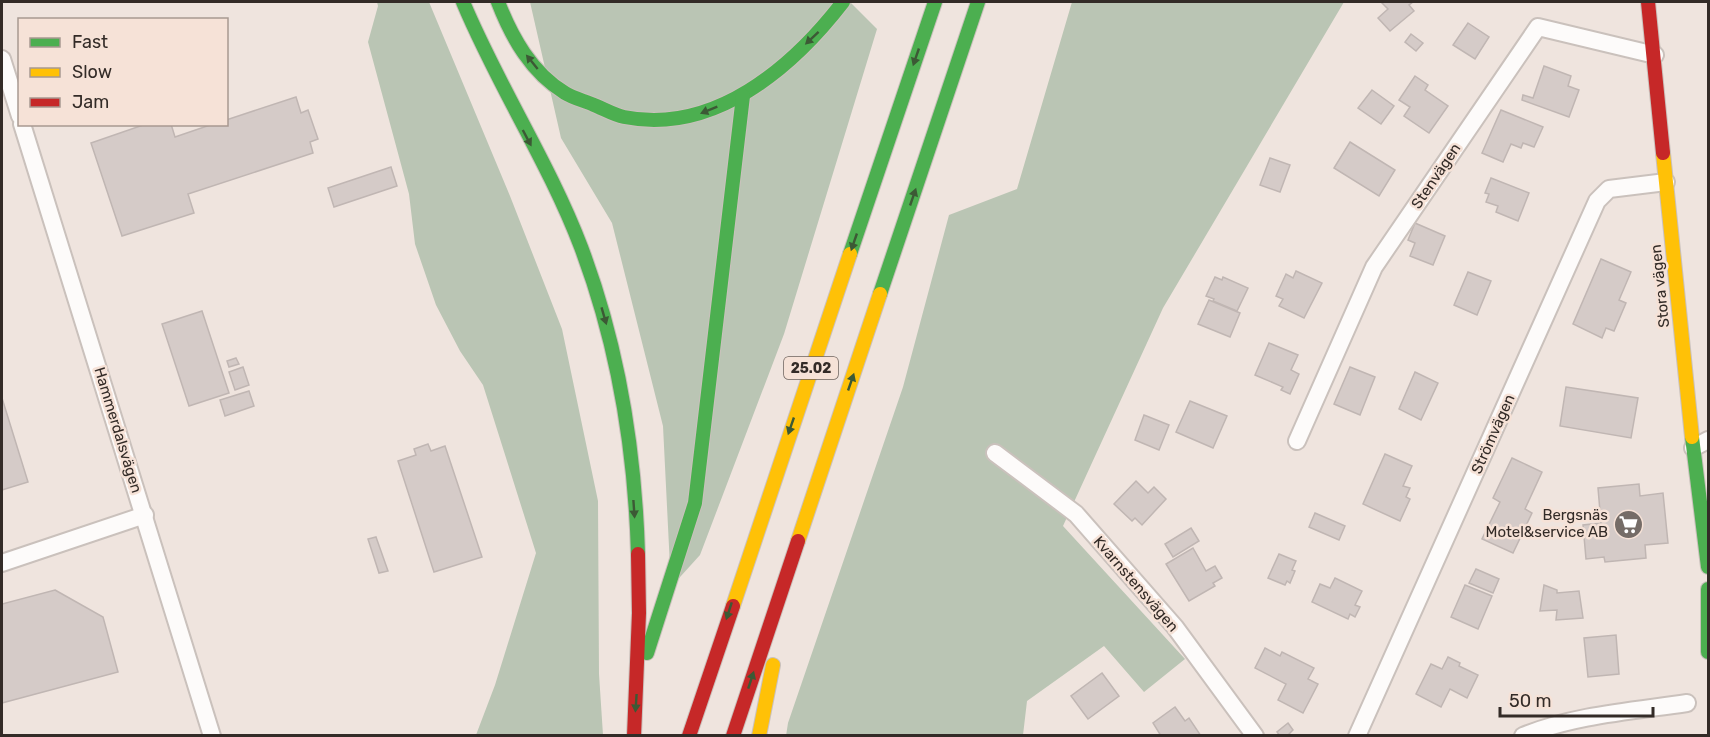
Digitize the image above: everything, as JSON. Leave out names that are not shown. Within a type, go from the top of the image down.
[{"type":"main road","points":[[463,2],[500,86],[548,177],[580,246],[600,300],[614,352],[627,439],[638,575],[638,681],[634,735]]},
{"type":"main road","points":[[498,2],[509,30],[533,66],[565,93],[622,117],[666,120],[700,114],[743,96],[777,71],[823,28],[843,2]]},
{"type":"main road","name":"25.02","points":[[689,735],[935,2]]},
{"type":"main road","name":"25.02","points":[[733,735],[978,2]]},
{"type":"main road","name":"Stora vägen","points":[[1648,2],[1693,448],[1708,567]]},
{"type":"main road","points":[[638,681],[695,503],[743,96]]},
{"type":"main road","points":[[759,735],[798,538]]},
{"type":"main road","points":[[1708,589],[1708,652]]},
{"type":"street","name":"Stenvägen","points":[[1297,441],[1374,267],[1538,27],[1655,55]]},
{"type":"street","points":[[2,59],[18,110]]},
{"type":"street","name":"Hammerdalsvägen","points":[[23,126],[212,735]]},
{"type":"street","name":"Strömvägen","points":[[1357,735],[1597,201],[1609,189],[1666,182]]},
{"type":"street","points":[[1693,448],[1708,441]]},
{"type":"street","name":"Kvarnstensvägen","points":[[995,453],[1076,514],[1175,627],[1255,735]]},
{"type":"street","points":[[2,563],[145,515]]},
{"type":"street","points":[[1523,735],[1593,717],[1687,703]]},
{"type":"green space","points":[[377,2],[429,2],[510,196],[562,329],[598,501],[599,674],[603,735],[476,735],[495,685],[536,553],[483,385],[460,351],[436,305],[415,244],[409,194],[368,42],[378,6]]},
{"type":"green space","points":[[530,2],[850,2],[877,29],[784,334],[700,555],[671,587],[663,426],[612,223],[561,138]]},
{"type":"green space","points":[[1072,2],[1344,2],[1163,308],[1063,526],[1185,659],[1144,692],[1104,646],[1027,701],[1023,735],[786,736],[788,723],[903,387],[949,215],[1017,189]]},
{"type":"building","points":[[1381,2],[1413,2],[1409,5],[1414,11],[1390,31],[1378,18],[1388,9]]},
{"type":"building","points":[[1468,23],[1489,37],[1475,59],[1453,45]]},
{"type":"building","points":[[1411,34],[1423,43],[1416,51],[1405,42]]},
{"type":"building","points":[[1544,66],[1571,76],[1568,86],[1579,90],[1569,117],[1522,100],[1523,95],[1533,98]]},
{"type":"building","points":[[1415,76],[1428,85],[1425,90],[1448,106],[1429,133],[1404,116],[1410,107],[1399,100]]},
{"type":"building","points":[[1372,90],[1394,106],[1381,124],[1358,108]]},
{"type":"building","points":[[296,97],[301,113],[308,110],[318,139],[310,142],[313,153],[188,194],[194,213],[122,236],[91,143],[140,126],[172,126],[175,137],[207,126],[228,126],[228,119]]},
{"type":"building","points":[[1501,110],[1543,127],[1534,147],[1523,143],[1521,148],[1511,144],[1503,162],[1482,153]]},
{"type":"building","points":[[1350,142],[1395,170],[1379,196],[1334,168]]},
{"type":"building","points":[[1270,158],[1290,165],[1280,192],[1260,185]]},
{"type":"building","points":[[391,167],[397,186],[334,207],[328,188]]},
{"type":"building","points":[[1491,178],[1529,193],[1518,221],[1496,212],[1498,206],[1486,202],[1489,194],[1485,193]]},
{"type":"building","points":[[1415,223],[1445,236],[1433,265],[1410,256],[1415,243],[1408,240]]},
{"type":"building","points":[[1601,259],[1631,272],[1619,300],[1626,303],[1614,331],[1606,328],[1602,338],[1573,324]]},
{"type":"building","points":[[1296,271],[1322,283],[1304,318],[1279,306],[1283,299],[1276,296],[1286,274],[1293,278]]},
{"type":"building","points":[[1468,272],[1491,281],[1477,315],[1454,305]]},
{"type":"building","points":[[1215,277],[1222,280],[1223,277],[1248,288],[1237,311],[1206,296]]},
{"type":"building","points":[[1209,300],[1240,313],[1230,337],[1198,324]]},
{"type":"building","points":[[202,311],[229,393],[189,406],[162,324]]},
{"type":"building","points":[[1269,343],[1298,355],[1291,370],[1299,374],[1290,394],[1281,390],[1283,387],[1255,375]]},
{"type":"building","points":[[236,358],[239,364],[229,367],[227,361]]},
{"type":"building","points":[[243,367],[249,385],[235,390],[229,372]]},
{"type":"building","points":[[1350,367],[1375,377],[1360,415],[1334,404]]},
{"type":"building","points":[[1415,372],[1438,383],[1421,420],[1399,409]]},
{"type":"building","points":[[1566,387],[1638,398],[1631,438],[1560,426]]},
{"type":"building","points":[[249,391],[254,406],[225,416],[220,400]]},
{"type":"building","points":[[2,398],[28,482],[2,490]]},
{"type":"building","points":[[1190,401],[1227,416],[1213,448],[1176,432]]},
{"type":"building","points":[[1144,415],[1169,425],[1159,450],[1135,440]]},
{"type":"building","points":[[428,444],[431,451],[445,446],[482,557],[434,572],[398,461],[416,455],[414,449]]},
{"type":"building","points":[[1385,454],[1412,466],[1403,486],[1410,488],[1406,497],[1410,499],[1400,521],[1363,504]]},
{"type":"building","points":[[1512,458],[1542,472],[1525,509],[1532,513],[1513,553],[1482,539],[1500,502],[1493,498]]},
{"type":"building","points":[[1136,481],[1148,493],[1154,487],[1166,499],[1142,525],[1135,518],[1132,521],[1114,504]]},
{"type":"building","name":"Bergsnäs Motel&service AB","points":[[1639,484],[1640,496],[1663,493],[1668,543],[1645,545],[1646,558],[1605,562],[1604,557],[1586,559],[1583,525],[1601,523],[1598,488]]},
{"type":"building","points":[[1315,513],[1345,526],[1339,540],[1309,527]]},
{"type":"building","points":[[1191,528],[1199,541],[1173,557],[1165,544]]},
{"type":"building","points":[[376,537],[388,571],[379,573],[368,539]]},
{"type":"building","points":[[1193,548],[1206,571],[1215,566],[1222,578],[1213,583],[1215,586],[1189,601],[1166,564]]},
{"type":"building","points":[[1279,554],[1296,561],[1290,583],[1287,581],[1285,585],[1268,578]]},
{"type":"building","points":[[1476,569],[1499,579],[1493,593],[1469,583]]},
{"type":"building","points":[[1335,578],[1362,591],[1355,605],[1360,607],[1355,617],[1350,614],[1348,619],[1312,602],[1320,584],[1330,588]]},
{"type":"building","points":[[1465,585],[1492,596],[1478,629],[1451,617]]},
{"type":"building","points":[[1544,585],[1557,590],[1557,593],[1579,591],[1583,618],[1556,620],[1557,610],[1540,611]]},
{"type":"building","points":[[55,590],[103,617],[118,672],[2,703],[2,604]]},
{"type":"building","points":[[1616,635],[1619,674],[1588,677],[1584,638]]},
{"type":"building","points":[[1265,648],[1280,656],[1282,652],[1314,668],[1308,679],[1318,684],[1303,713],[1278,700],[1286,684],[1255,668]]},
{"type":"building","points":[[1448,657],[1460,663],[1459,666],[1478,675],[1467,698],[1450,689],[1441,707],[1416,694],[1431,664],[1442,669]]},
{"type":"building","points":[[1102,673],[1119,696],[1088,719],[1071,696]]},
{"type":"building","points":[[1175,707],[1185,721],[1189,718],[1201,736],[1161,736],[1153,723]]},
{"type":"building","points":[[1288,723],[1293,730],[1287,736],[1280,736],[1277,732]]},
{"type":"traffic: fast","points":[[463,2],[554,185],[581,247],[594,284],[615,360],[622,398],[633,476],[638,554]]},
{"type":"traffic: fast","points":[[498,2],[516,41],[542,75],[553,85],[568,95],[616,115],[657,120],[689,116],[719,106],[748,91],[800,50],[843,2]]},
{"type":"traffic: fast","points":[[850,254],[935,2]]},
{"type":"traffic: fast","points":[[880,294],[978,2]]},
{"type":"traffic: fast","points":[[647,653],[695,503],[743,96]]},
{"type":"traffic: fast","points":[[1692,437],[1708,567]]},
{"type":"traffic: fast","points":[[1708,589],[1708,652]]},
{"type":"traffic: slow","points":[[1663,153],[1692,437]]},
{"type":"traffic: slow","points":[[733,606],[850,254]]},
{"type":"traffic: slow","points":[[798,541],[880,294]]},
{"type":"traffic: slow","points":[[759,736],[773,665]]},
{"type":"traffic: jam","points":[[1648,2],[1663,153]]},
{"type":"traffic: jam","points":[[733,736],[798,541]]},
{"type":"traffic: jam","points":[[634,736],[639,613],[638,554]]},
{"type":"traffic: jam","points":[[689,736],[733,606]]},
{"type":"place","name":"Bergsnäs Motel&service AB","points":[[1629,524]]}]
